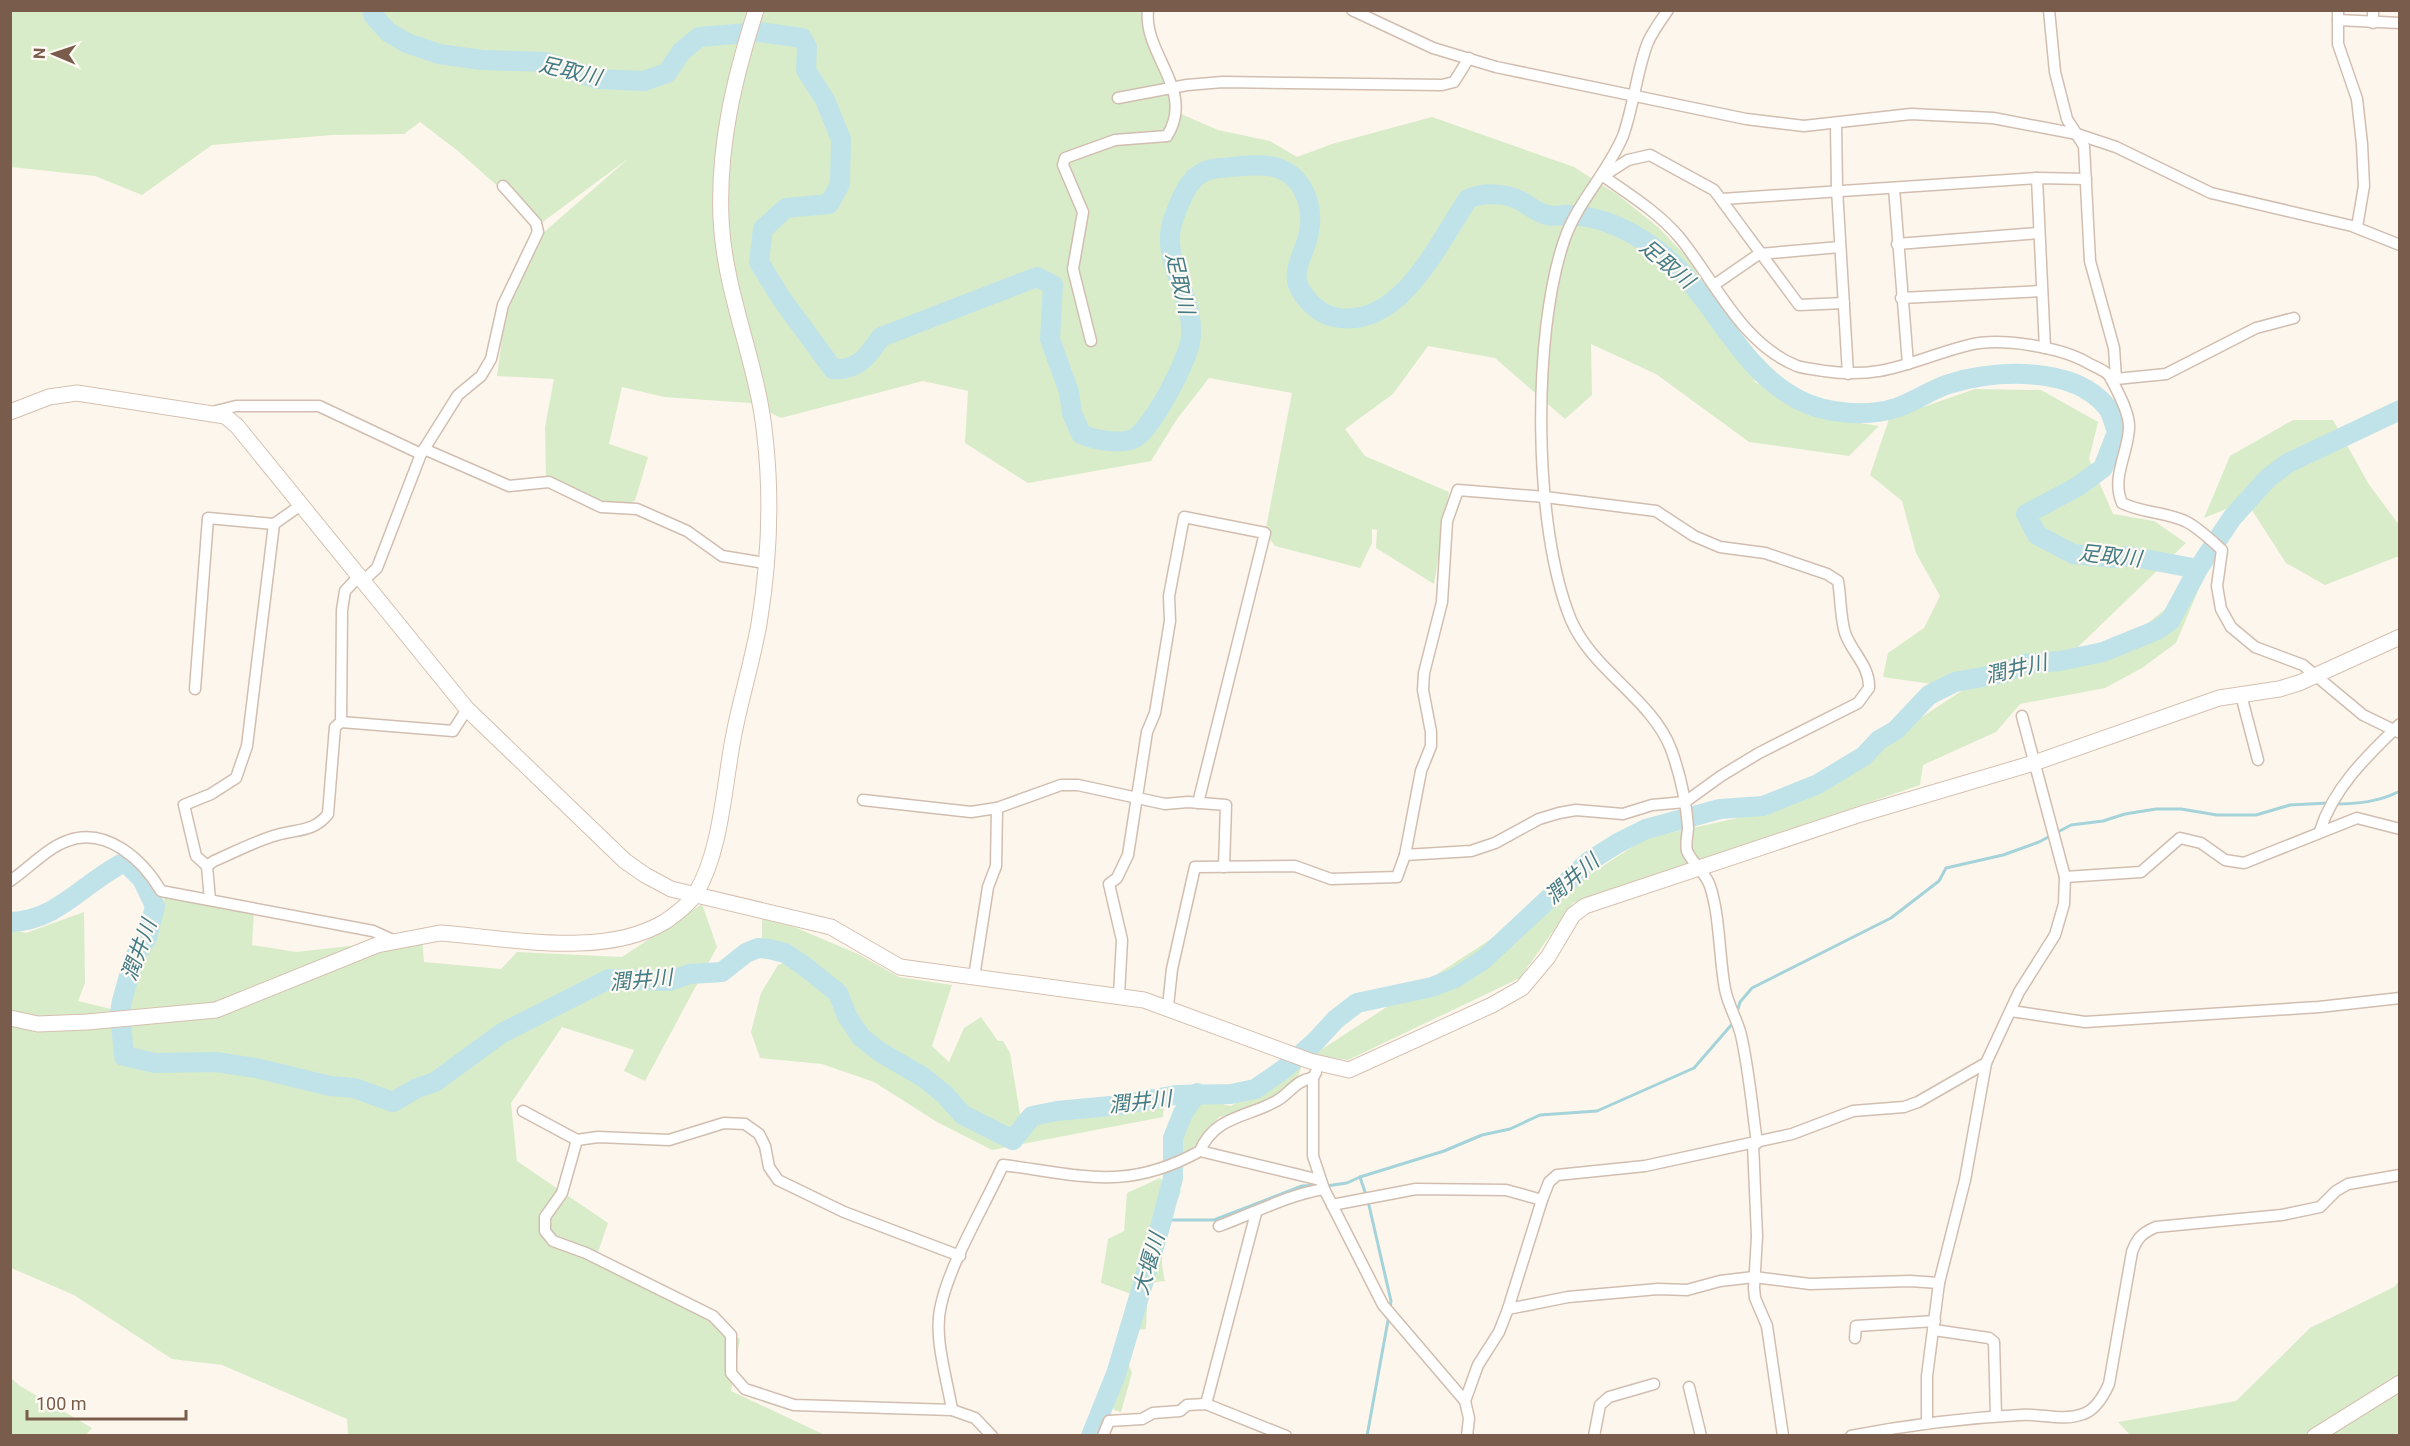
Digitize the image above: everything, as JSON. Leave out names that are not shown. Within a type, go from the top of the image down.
[{"type":"street","points":[[1091,341],[1073,269],[1083,212],[1063,165],[1065,158],[1115,140],[1167,136],[1174,126],[1176,102],[1174,87],[1149,32],[1148,10]]},
{"type":"street","points":[[1352,10],[1433,48],[1497,67],[1636,94],[1746,119],[1804,126],[1911,114],[1993,118],[2077,134],[2116,147],[2211,193],[2357,227],[2400,244]]},
{"type":"street","points":[[1603,176],[1622,136],[1636,94],[1648,42],[1668,10]]},
{"type":"street","points":[[2049,10],[2055,72],[2067,119],[2084,146],[2090,261],[2114,348],[2112,376],[2129,425],[2127,447],[2118,477],[2117,492],[2122,503],[2135,509],[2182,520],[2194,526],[2222,550],[2217,586],[2221,609],[2231,627],[2255,647],[2302,665],[2363,715],[2397,729],[2368,755],[2333,804],[2320,831]]},
{"type":"street","points":[[2373,10],[2373,24]]},
{"type":"street","points":[[10,1018],[38,1024],[87,1022],[216,1010],[377,945],[440,933],[556,942],[604,942],[646,931],[667,920],[695,895],[712,857],[734,734],[759,624],[765,563],[769,493],[763,417],[729,278],[721,220],[721,168],[728,115],[739,62],[756,11]]},
{"type":"street","points":[[2357,227],[2364,186],[2362,144],[2356,99],[2338,44],[2338,15],[2373,24],[2400,23]]},
{"type":"street","points":[[1118,98],[1174,87],[1223,82],[1442,85],[1454,82],[1469,58]]},
{"type":"street","points":[[1836,124],[1837,189],[1848,374]]},
{"type":"street","points":[[1783,1436],[1767,1326],[1755,1298],[1757,1236],[1755,1144],[1742,1043],[1727,1001],[1710,887],[1701,869],[1687,850],[1688,830],[1685,804],[1664,733],[1587,648],[1572,621],[1559,585],[1545,497],[1542,385],[1545,329],[1563,244],[1585,196],[1603,176],[1628,160],[1650,155],[1714,190],[1759,254],[1799,305],[1844,303]]},
{"type":"street","points":[[1603,176],[1651,209],[1679,238],[1746,329],[1770,353],[1800,367],[1848,374],[1872,374],[1987,342],[2045,348],[2076,356],[2112,376],[2166,374],[2256,328],[2294,318]]},
{"type":"street","points":[[1722,199],[1837,189],[1894,188],[2037,178],[2086,179]]},
{"type":"street","points":[[2037,178],[2045,348]]},
{"type":"street","points":[[341,722],[342,610],[345,591],[377,568],[423,452],[458,395],[481,376],[491,359],[503,304],[538,232],[536,223],[503,186]]},
{"type":"street","points":[[1894,188],[1908,364]]},
{"type":"street","points":[[1897,244],[2039,233]]},
{"type":"street","points":[[1714,285],[1759,254],[1840,247]]},
{"type":"street","points":[[1901,298],[2042,291]]},
{"type":"street","points":[[10,412],[49,397],[71,393],[212,412],[225,416],[237,426],[467,709],[625,861],[672,889],[831,927],[900,967],[1119,995],[1168,1006],[1275,1046],[1314,1068],[1348,1070],[1358,1067],[1492,1005],[1522,988],[1548,957],[1573,915],[1584,906],[1861,814],[2034,763],[2219,698],[2279,689],[2299,683],[2314,674],[2400,637]]},
{"type":"street","points":[[212,412],[236,406],[319,405],[423,452],[508,486],[549,482],[601,507],[637,509],[687,531],[722,556],[765,563]]},
{"type":"street","points":[[1168,1006],[1172,969],[1195,867],[1295,866],[1331,879],[1397,877],[1405,855],[1421,771],[1431,746],[1431,732],[1423,690],[1424,673],[1444,590],[1448,521],[1458,490],[1545,497],[1656,511],[1694,536],[1720,548],[1765,553],[1827,574],[1838,581],[1842,622],[1846,635],[1866,669],[1869,688],[1858,703],[1720,776],[1685,804],[1652,805],[1623,814],[1567,812],[1539,819],[1495,843],[1471,851],[1405,855]]},
{"type":"street","points":[[195,689],[208,518],[274,524],[301,505]]},
{"type":"street","points":[[1119,995],[1122,940],[1109,884],[1118,878],[1128,855],[1147,732],[1155,713],[1170,621],[1169,596],[1184,517],[1265,533],[1198,803]]},
{"type":"street","points":[[210,900],[207,867],[196,856],[184,805],[210,794],[236,778],[247,746],[274,524]]},
{"type":"street","points":[[2241,695],[2258,760]]},
{"type":"street","points":[[207,867],[214,861],[277,835],[308,830],[320,824],[328,814],[335,727],[341,722],[453,731],[467,709]]},
{"type":"street","points":[[1927,1422],[1927,1376],[1939,1283],[1965,1180],[1986,1063],[2019,992],[2055,935],[2064,904],[2065,877],[2022,716]]},
{"type":"street","points":[[863,800],[971,812],[997,808],[1061,785],[1078,785],[1165,804],[1198,803],[1226,806],[1224,867]]},
{"type":"street","points":[[974,977],[988,887],[996,866],[997,808]]},
{"type":"street","points":[[2065,877],[2141,872],[2180,838],[2201,843],[2225,860],[2244,862],[2357,818],[2400,829]]},
{"type":"street","points":[[10,881],[65,841],[100,838],[118,845],[136,859],[152,875],[161,891],[373,931],[396,941]]},
{"type":"street","points":[[2011,1011],[2085,1022],[2319,1007],[2400,998]]},
{"type":"street","points":[[1465,1401],[1478,1365],[1499,1332],[1542,1200],[1549,1182],[1557,1175],[1645,1166],[1755,1144],[1792,1134],[1853,1111],[1904,1107],[1918,1102],[1986,1063]]},
{"type":"street","points":[[952,1410],[939,1332],[940,1306],[960,1256],[1003,1165],[1118,1178],[1163,1169],[1200,1151],[1203,1143],[1222,1124],[1237,1115],[1276,1101],[1314,1068]]},
{"type":"street","points":[[1314,1068],[1313,1156],[1322,1184],[1383,1305],[1465,1401],[1469,1418],[1467,1436]]},
{"type":"street","points":[[523,1111],[577,1140],[598,1137],[669,1140],[724,1123],[746,1124],[759,1134],[765,1146],[769,1167],[778,1180],[844,1212],[960,1256]]},
{"type":"street","points":[[577,1140],[562,1192],[545,1217],[545,1231],[553,1241],[586,1253],[713,1316],[731,1335],[731,1373],[745,1389],[794,1405],[952,1410],[975,1418],[992,1436]]},
{"type":"street","points":[[1200,1151],[1322,1184]]},
{"type":"street","points":[[1851,1436],[1927,1422],[2023,1414],[2068,1419],[2086,1413],[2102,1399],[2109,1384],[2132,1252],[2136,1239],[2143,1233],[2156,1227],[2282,1215],[2320,1207],[2336,1191],[2348,1184],[2400,1176]]},
{"type":"street","points":[[1219,1226],[1256,1213],[1278,1201],[1322,1184]]},
{"type":"street","points":[[1332,1205],[1416,1189],[1506,1190],[1542,1200]]},
{"type":"street","points":[[1206,1404],[1256,1213]]},
{"type":"street","points":[[1508,1309],[1568,1298],[1658,1289],[1687,1290],[1720,1281],[1754,1277],[1810,1284],[1910,1281],[1939,1283]]},
{"type":"street","points":[[1856,1338],[1856,1326],[1934,1326],[1989,1338],[1994,1342],[1996,1416]]},
{"type":"street","points":[[2315,1436],[2400,1383]]},
{"type":"street","points":[[1594,1436],[1600,1405],[1609,1397],[1654,1384]]},
{"type":"street","points":[[1689,1387],[1701,1436]]},
{"type":"street","points":[[1103,1436],[1109,1421],[1142,1419],[1153,1413],[1180,1411],[1187,1406],[1206,1404],[1286,1436]]},
{"type":"green space","points":[[10,11],[1152,11],[1155,56],[1174,111],[1218,130],[1270,141],[1297,157],[1332,144],[1432,117],[1574,167],[1618,195],[1658,227],[1683,253],[1718,298],[1755,382],[1821,417],[1879,426],[1849,456],[1749,442],[1656,374],[1591,344],[1592,395],[1565,419],[1495,358],[1428,346],[1393,394],[1345,429],[1365,456],[1449,492],[1434,584],[1376,548],[1377,530],[1372,529],[1372,543],[1360,568],[1275,546],[1265,533],[1292,393],[1209,378],[1177,419],[1151,461],[1028,483],[965,443],[968,391],[923,381],[781,418],[750,403],[664,397],[622,387],[609,444],[648,457],[635,501],[615,506],[546,477],[545,427],[554,379],[497,376],[511,300],[543,233],[629,158],[540,224],[458,151],[420,122],[404,134],[332,135],[212,145],[142,195],[95,176],[11,167]]},
{"type":"green space","points":[[1975,389],[2041,390],[2098,422],[2089,459],[2113,514],[2154,521],[2186,543],[2078,647],[1932,684],[1883,677],[1888,653],[1924,628],[1940,596],[1916,553],[1902,501],[1870,475],[1889,419]]},
{"type":"green space","points":[[2293,420],[2333,420],[2368,483],[2399,525],[2399,556],[2325,585],[2286,563],[2246,501],[2204,518],[2230,456]]},
{"type":"green space","points":[[2203,579],[2176,643],[2142,668],[2105,688],[2020,704],[1996,732],[1923,765],[1920,785],[1573,903],[1520,978],[1348,1060],[1313,1055],[1646,838],[1761,813],[1844,768],[1983,677],[2133,635]]},
{"type":"green space","points":[[166,894],[254,912],[252,945],[296,952],[422,938],[424,962],[501,969],[517,952],[622,957],[702,904],[717,947],[645,1081],[624,1071],[634,1050],[562,1027],[511,1103],[517,1161],[608,1223],[597,1255],[740,1339],[731,1391],[825,1435],[348,1435],[347,1419],[222,1365],[172,1359],[74,1295],[11,1268],[11,929],[26,933],[84,912],[85,983],[78,1001],[119,1011]]},
{"type":"green space","points":[[762,919],[794,927],[858,954],[899,977],[952,985],[932,1046],[949,1062],[964,1028],[981,1017],[998,1041],[1003,1041],[1010,1053],[1020,1114],[1085,1102],[1165,1097],[1163,1117],[992,1150],[937,1122],[874,1082],[822,1064],[760,1058],[751,1032],[761,993],[778,965],[793,959],[762,941]]},
{"type":"green space","points":[[1302,1062],[1292,1086],[1283,1094],[1246,1111],[1219,1117],[1200,1142],[1173,1161],[1164,1156],[1169,1126],[1185,1100],[1206,1100],[1231,1106]]},
{"type":"green space","points":[[1160,1178],[1168,1187],[1181,1191],[1168,1224],[1163,1246],[1165,1281],[1148,1283],[1146,1329],[1137,1330],[1128,1364],[1132,1373],[1121,1412],[1114,1410],[1108,1386],[1131,1294],[1101,1283],[1108,1239],[1124,1231],[1127,1193]]},
{"type":"green space","points":[[2399,1281],[2399,1435],[2131,1436],[2118,1422],[2236,1401],[2310,1328],[2394,1287]]},
{"type":"green space","points":[[11,1378],[20,1386],[92,1428],[86,1435],[11,1435]]},
{"type":"waterway","name":"足取川","points":[[372,10],[373,15],[388,32],[407,43],[439,54],[482,60],[546,62],[598,79],[644,81],[667,73],[681,52],[699,37],[760,32],[802,38],[807,47],[806,70],[825,100],[841,139],[840,184],[829,204],[786,208],[763,229],[759,262],[781,298],[833,369],[856,365],[867,356],[881,337],[1037,277],[1053,285],[1050,339],[1069,392],[1072,413],[1081,434],[1108,441],[1129,440],[1143,431],[1160,406],[1178,375],[1189,346],[1190,321],[1173,262],[1170,232],[1185,191],[1201,173],[1219,168],[1261,165],[1274,167],[1292,176],[1304,192],[1310,212],[1308,238],[1297,272],[1298,285],[1313,305],[1323,313],[1334,317],[1357,318],[1379,311],[1415,280],[1468,199],[1487,194],[1502,195],[1515,198],[1547,215],[1583,216],[1606,222],[1647,243],[1677,267],[1758,369],[1777,386],[1810,405],[1847,413],[1885,411],[1949,384],[1967,379],[2010,374],[2032,374],[2054,378],[2092,393],[2109,409],[2117,432],[2103,468],[2077,487],[2026,514],[2037,535],[2073,554],[2115,558],[2129,556],[2198,569]]},
{"type":"waterway","name":"潤井川","points":[[10,922],[27,920],[57,908],[125,862],[142,879],[155,906],[147,938],[134,958],[122,1001],[120,1012],[124,1056],[155,1063],[216,1062],[256,1068],[330,1086],[354,1088],[393,1102],[417,1088],[435,1082],[502,1033],[609,979],[669,981],[690,974],[722,972],[746,953],[758,948],[785,953],[803,965],[838,993],[847,1016],[861,1037],[880,1052],[923,1077],[944,1094],[963,1115],[1013,1140],[1032,1116],[1057,1111],[1121,1105],[1176,1095],[1231,1094],[1255,1089],[1284,1069],[1316,1041],[1335,1020],[1357,1003],[1432,987],[1455,978],[1483,960],[1588,862],[1618,843],[1646,829],[1720,809],[1763,806],[1818,784],[1864,756],[1879,740],[1896,730],[1929,695],[1955,682],[2005,673],[2023,664],[2060,661],[2103,652],[2157,630],[2170,621],[2198,569],[2232,518],[2268,478],[2288,463],[2400,410]]},
{"type":"waterway","points":[[2334,804],[2368,802],[2400,791]]},
{"type":"waterway","points":[[1737,1012],[1740,1002],[1752,988],[1891,918],[1939,881],[1946,868],[2003,855],[2039,842],[2071,825],[2103,821],[2125,814],[2156,809],[2181,809],[2217,815],[2256,815],[2290,805],[2328,803]]},
{"type":"waterway","points":[[1326,1186],[1347,1183],[1444,1151],[1482,1135],[1510,1129],[1540,1115],[1597,1111],[1694,1068],[1733,1023]]},
{"type":"waterway","name":"大堰川","points":[[1091,1436],[1116,1374],[1162,1220],[1173,1178],[1173,1138],[1183,1113],[1197,1093]]},
{"type":"waterway","points":[[1360,1177],[1366,1195]]},
{"type":"waterway","points":[[1162,1220],[1214,1220],[1302,1186],[1319,1185]]},
{"type":"waterway","points":[[1368,1201],[1391,1301],[1390,1309]]},
{"type":"waterway","points":[[1367,1436],[1389,1315]]}]
